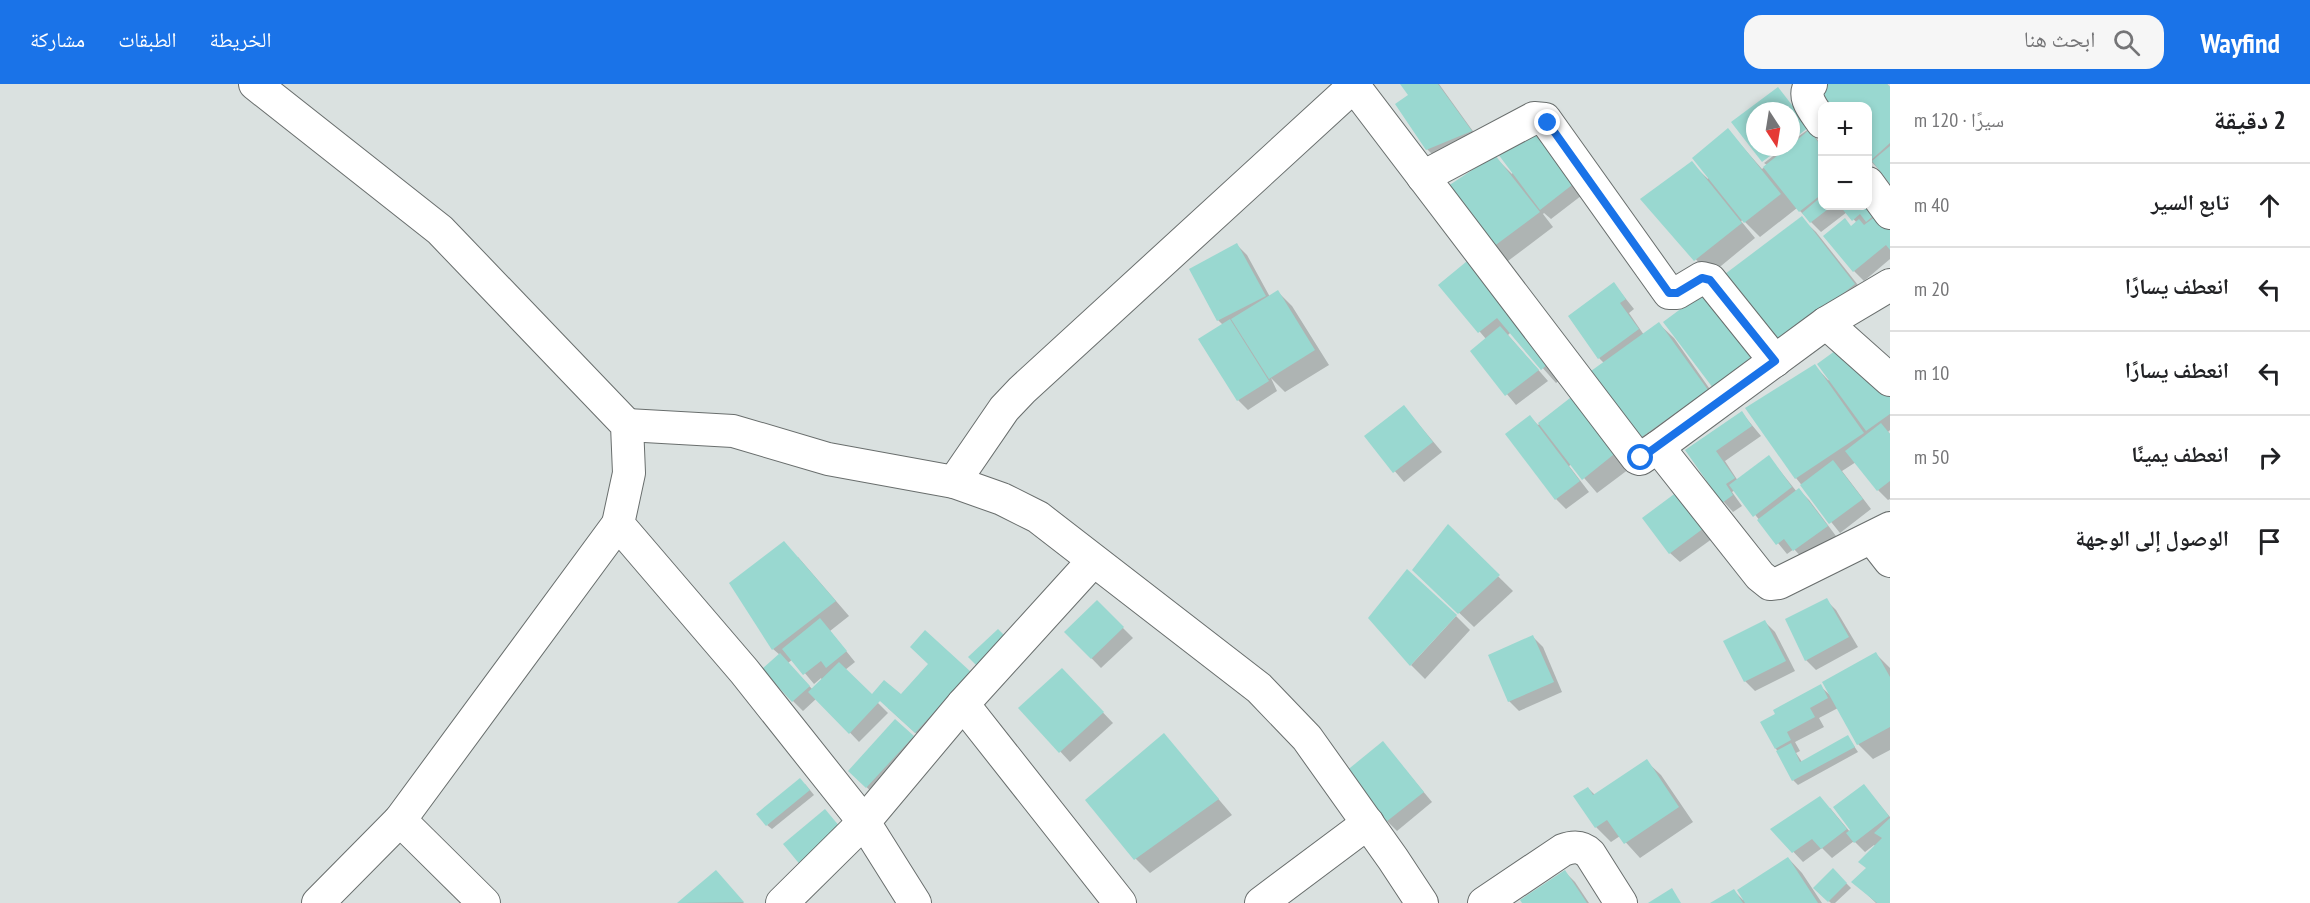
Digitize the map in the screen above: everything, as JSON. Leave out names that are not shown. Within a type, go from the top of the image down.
[{"type":"street","points":[[255,84],[440,230],[627,425],[629,473],[618,524],[400,820],[318,903]]},
{"type":"street","points":[[1811,84],[1807,90],[1808,99],[1818,115]]},
{"type":"street","points":[[954,482],[1004,409],[1022,390],[1355,85],[1636,457],[1640,459],[1826,323],[1890,285]]},
{"type":"street","points":[[1423,177],[1534,118],[1545,119],[1669,293],[1677,293],[1702,278],[1710,280],[1775,361]]},
{"type":"street","points":[[1872,188],[1890,213]]},
{"type":"street","points":[[1826,323],[1890,380]]},
{"type":"street","points":[[627,425],[733,430],[828,459],[954,482],[1002,499],[1038,517],[1259,688],[1307,738],[1422,903]]},
{"type":"street","points":[[1658,447],[1760,576],[1770,584],[1779,583],[1884,542]]},
{"type":"street","points":[[618,524],[744,671],[864,822],[915,903]]},
{"type":"street","points":[[782,903],[864,822],[963,704],[1093,561]]},
{"type":"street","points":[[963,704],[1120,903]]},
{"type":"street","points":[[400,820],[484,903]]},
{"type":"street","points":[[1261,903],[1368,823]]},
{"type":"street","points":[[1484,903],[1563,850],[1576,847],[1585,849],[1590,854],[1621,903]]},
{"type":"building","points":[[1400,84],[1438,84],[1472,131],[1426,150],[1395,104],[1408,95]]},
{"type":"building","points":[[1827,84],[1887,84],[1890,87],[1890,143],[1872,159],[1872,102],[1818,102],[1813,96]]},
{"type":"building","points":[[1778,87],[1790,102],[1758,102]]},
{"type":"building","points":[[1746,111],[1746,141],[1731,122]]},
{"type":"building","points":[[1800,115],[1809,127],[1800,134]]},
{"type":"building","points":[[1541,127],[1581,178],[1540,210],[1498,154]]},
{"type":"building","points":[[1728,128],[1746,150],[1746,156],[1750,156],[1781,194],[1744,223],[1692,158]]},
{"type":"building","points":[[1809,130],[1818,142],[1818,197],[1799,212],[1763,167],[1777,156],[1800,156],[1800,138]]},
{"type":"building","points":[[1890,146],[1890,184],[1872,161]]},
{"type":"building","points":[[1495,155],[1540,212],[1493,247],[1445,188]]},
{"type":"building","points":[[1757,156],[1770,156],[1762,162]]},
{"type":"building","points":[[1692,161],[1742,223],[1694,261],[1640,199]]},
{"type":"building","points":[[1818,199],[1818,210],[1827,210],[1810,223],[1802,213]]},
{"type":"building","points":[[1872,208],[1878,212],[1866,222],[1860,214],[1852,221],[1843,210]]},
{"type":"building","points":[[1880,213],[1890,225],[1890,250],[1886,245],[1853,272],[1823,236],[1845,218],[1851,226],[1859,219],[1864,225]]},
{"type":"building","points":[[1802,216],[1855,284],[1775,347],[1725,274]]},
{"type":"building","points":[[1237,243],[1266,296],[1217,321],[1189,269]]},
{"type":"building","points":[[1472,257],[1556,357],[1541,370],[1497,318],[1478,333],[1438,285]]},
{"type":"building","points":[[1614,282],[1626,299],[1620,303],[1639,329],[1598,359],[1568,316]]},
{"type":"building","points":[[1709,288],[1758,354],[1713,388],[1663,322]]},
{"type":"building","points":[[1278,290],[1315,350],[1269,379],[1231,319]]},
{"type":"building","points":[[1230,319],[1269,381],[1237,401],[1198,339]]},
{"type":"building","points":[[1659,322],[1708,390],[1639,439],[1591,371]]},
{"type":"building","points":[[1500,326],[1539,370],[1505,396],[1470,351]]},
{"type":"building","points":[[1839,348],[1890,394],[1890,414],[1866,431],[1817,364]]},
{"type":"building","points":[[1815,364],[1864,433],[1795,479],[1745,408]]},
{"type":"building","points":[[1579,391],[1623,447],[1582,480],[1538,423]]},
{"type":"building","points":[[1404,405],[1433,442],[1393,473],[1364,436]]},
{"type":"building","points":[[1742,411],[1752,426],[1716,451],[1735,478],[1726,484],[1733,495],[1722,503],[1685,450]]},
{"type":"building","points":[[1530,415],[1580,481],[1555,500],[1505,434]]},
{"type":"building","points":[[1881,423],[1890,434],[1890,481],[1877,491],[1845,451]]},
{"type":"building","points":[[1769,455],[1792,487],[1753,517],[1729,485]]},
{"type":"building","points":[[1833,460],[1863,499],[1829,524],[1800,485]]},
{"type":"building","points":[[1799,488],[1828,526],[1793,551],[1784,539],[1776,545],[1757,520]]},
{"type":"building","points":[[1681,489],[1708,525],[1669,554],[1642,518]]},
{"type":"building","points":[[1448,524],[1500,575],[1458,614],[1412,570]]},
{"type":"building","points":[[784,541],[836,601],[772,650],[729,583]]},
{"type":"building","points":[[1407,569],[1457,615],[1410,666],[1368,618]]},
{"type":"building","points":[[1827,598],[1849,637],[1805,661],[1785,619]]},
{"type":"building","points":[[1097,600],[1124,627],[1091,659],[1064,632]]},
{"type":"building","points":[[820,618],[847,651],[826,668],[821,661],[803,675],[782,649]]},
{"type":"building","points":[[1765,620],[1786,661],[1744,682],[1723,641]]},
{"type":"building","points":[[998,629],[1013,644],[983,672],[968,657]]},
{"type":"building","points":[[925,630],[971,672],[915,733],[880,701],[849,734],[808,692],[839,662],[872,694],[884,680],[901,694],[928,664],[910,647]]},
{"type":"building","points":[[1533,635],[1554,682],[1508,702],[1488,655]]},
{"type":"building","points":[[1876,652],[1890,677],[1890,727],[1857,745],[1822,682]]},
{"type":"building","points":[[780,653],[810,686],[792,702],[762,669]]},
{"type":"building","points":[[1062,668],[1104,712],[1059,753],[1018,708]]},
{"type":"building","points":[[1821,684],[1828,698],[1810,708],[1815,717],[1787,732],[1791,740],[1775,749],[1760,722],[1775,714],[1773,710]]},
{"type":"building","points":[[895,719],[914,736],[866,788],[848,771]]},
{"type":"building","points":[[1164,733],[1219,799],[1134,860],[1085,800]]},
{"type":"building","points":[[1848,735],[1855,747],[1792,781],[1776,751],[1791,743],[1800,762]]},
{"type":"building","points":[[1383,741],[1424,792],[1386,822],[1345,772]]},
{"type":"building","points":[[1647,759],[1679,807],[1624,844],[1607,820],[1595,828],[1573,796],[1588,787],[1593,795]]},
{"type":"building","points":[[800,778],[810,790],[766,826],[756,814]]},
{"type":"building","points":[[1864,784],[1889,816],[1854,843],[1846,833],[1850,830],[1833,807]]},
{"type":"building","points":[[1820,796],[1847,829],[1821,849],[1812,839],[1792,853],[1770,829]]},
{"type":"building","points":[[825,809],[845,833],[802,867],[783,844]]},
{"type":"building","points":[[1890,818],[1890,903],[1877,903],[1851,882],[1866,868],[1858,862],[1882,838],[1874,833]]},
{"type":"building","points":[[1788,857],[1818,903],[1745,903],[1737,890]]},
{"type":"building","points":[[1833,868],[1847,883],[1828,902],[1813,888]]},
{"type":"building","points":[[716,870],[744,902],[677,903]]},
{"type":"building","points":[[1565,870],[1587,903],[1522,903],[1520,900]]},
{"type":"building","points":[[1672,888],[1681,903],[1648,903]]},
{"type":"building","points":[[1734,889],[1743,903],[1710,903]]},
{"type":"route","points":[[1548,123],[1669,293],[1677,293],[1702,278],[1710,280],[1775,361],[1641,458]]}]
